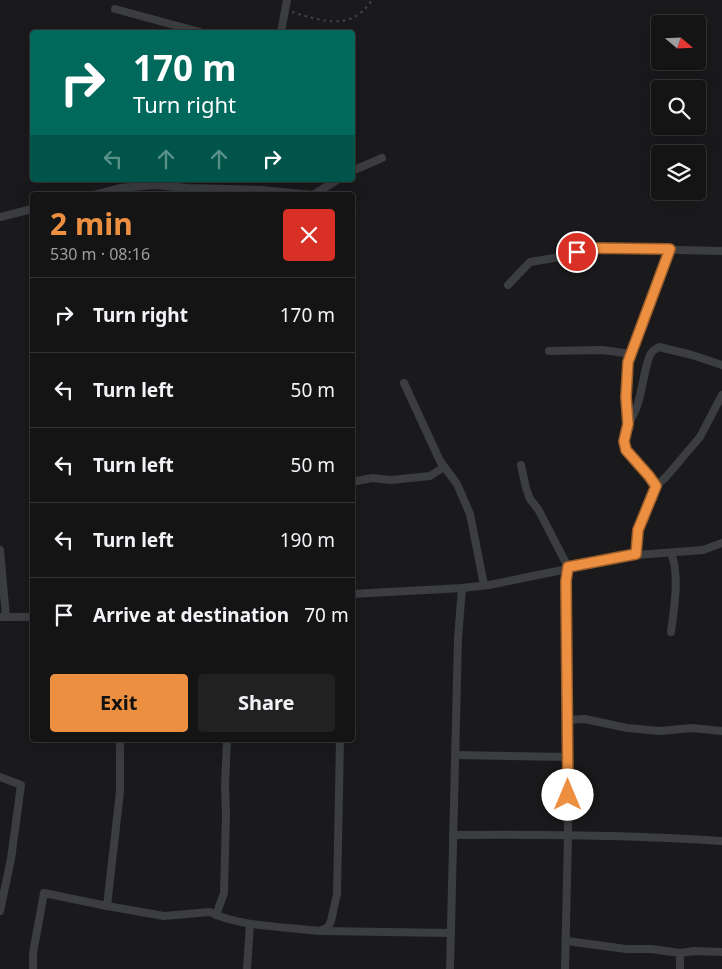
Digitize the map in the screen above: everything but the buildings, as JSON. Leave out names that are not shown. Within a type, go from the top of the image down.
[{"type":"street","points":[[282,30],[287,0]]},
{"type":"street","points":[[116,9],[193,30]]},
{"type":"street","points":[[355,170],[382,158]]},
{"type":"street","points":[[318,192],[334,182]]},
{"type":"street","points":[[105,192],[120,188],[154,185],[282,192]]},
{"type":"street","points":[[0,217],[30,210]]},
{"type":"street","points":[[508,285],[530,262],[566,256],[589,248],[722,251]]},
{"type":"street","points":[[656,486],[626,450],[624,441],[628,424],[626,397],[628,362],[670,249]]},
{"type":"street","points":[[628,424],[633,418],[642,392],[650,356],[654,350],[659,347],[722,365]]},
{"type":"street","points":[[549,351],[603,350],[631,354]]},
{"type":"street","points":[[404,383],[440,461],[456,484],[470,514],[484,585]]},
{"type":"street","points":[[636,554],[638,530],[656,486],[700,437],[722,395]]},
{"type":"street","points":[[521,466],[530,499],[538,510],[568,567],[566,581],[568,834],[565,969]]},
{"type":"street","points":[[355,481],[372,478],[391,480],[430,476],[444,467]]},
{"type":"street","points":[[355,594],[390,590],[462,588],[484,585],[636,554],[703,550],[722,542]]},
{"type":"street","points":[[0,550],[3,617],[30,617]]},
{"type":"street","points":[[671,553],[675,562],[675,607],[671,632]]},
{"type":"street","points":[[450,969],[458,638],[462,588]]},
{"type":"street","points":[[568,720],[585,719],[627,728],[660,731],[691,728],[722,731]]},
{"type":"street","points":[[107,906],[120,792],[120,742]]},
{"type":"street","points":[[216,915],[224,893],[227,742]]},
{"type":"street","points":[[320,931],[328,927],[332,921],[337,894],[340,742]]},
{"type":"street","points":[[455,754],[568,757]]},
{"type":"street","points":[[0,777],[21,785],[11,859],[2,890],[0,911]]},
{"type":"street","points":[[453,835],[568,834],[722,841]]},
{"type":"street","points":[[33,969],[33,953],[44,893],[164,916],[210,912],[250,924],[320,931],[450,933]]},
{"type":"street","points":[[247,969],[250,924]]},
{"type":"street","points":[[567,941],[626,949],[651,949],[680,953],[695,951],[722,952]]},
{"type":"street","points":[[680,953],[680,969]]},
{"type":"path","points":[[285,12],[324,21],[342,21],[359,16],[372,0]]},
{"type":"route","points":[[568,795],[566,581],[568,567],[636,554],[638,530],[656,486],[626,450],[624,441],[628,424],[626,397],[628,362],[670,249],[617,247],[589,248],[577,252]]}]
